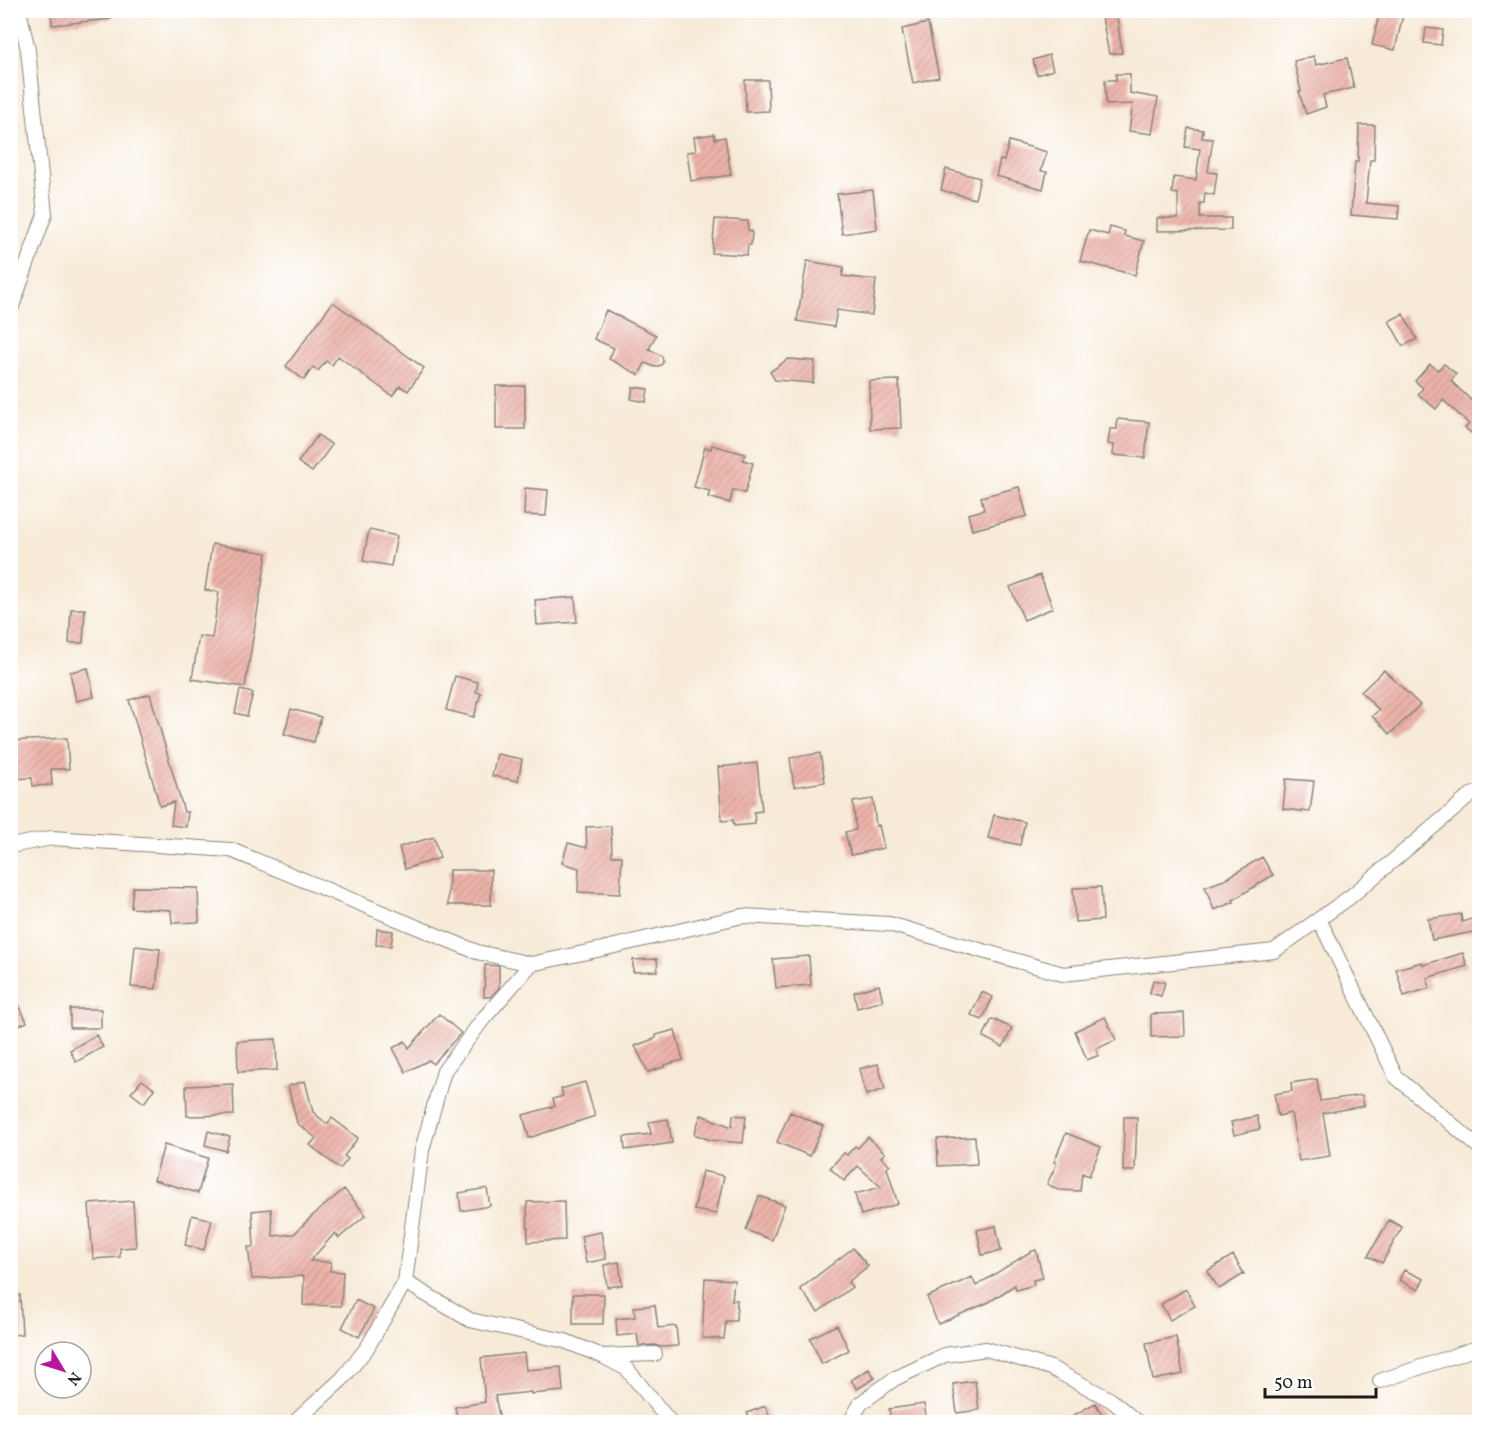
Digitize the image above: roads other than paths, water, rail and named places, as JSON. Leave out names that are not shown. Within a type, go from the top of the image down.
[{"type":"street","points":[[10,312],[45,214],[28,50],[19,10]]},
{"type":"street","points":[[10,846],[52,838],[231,850],[477,952],[531,964],[742,916],[889,924],[1063,974],[1274,951],[1350,897],[1471,795],[1479,792]]},
{"type":"street","points":[[1319,919],[1396,1077],[1479,1148]]},
{"type":"street","points":[[295,1422],[342,1379],[367,1348],[405,1282],[422,1150],[444,1071],[484,1018],[531,964]]},
{"type":"street","points":[[405,1282],[470,1320],[564,1341],[602,1356],[627,1370],[670,1422]]},
{"type":"street","points":[[1380,1381],[1479,1347]]},
{"type":"street","points":[[850,1422],[861,1404],[894,1379],[945,1355],[986,1348],[1051,1368],[1111,1400],[1137,1422]]},
{"type":"street","points":[[602,1356],[655,1354]]}]
